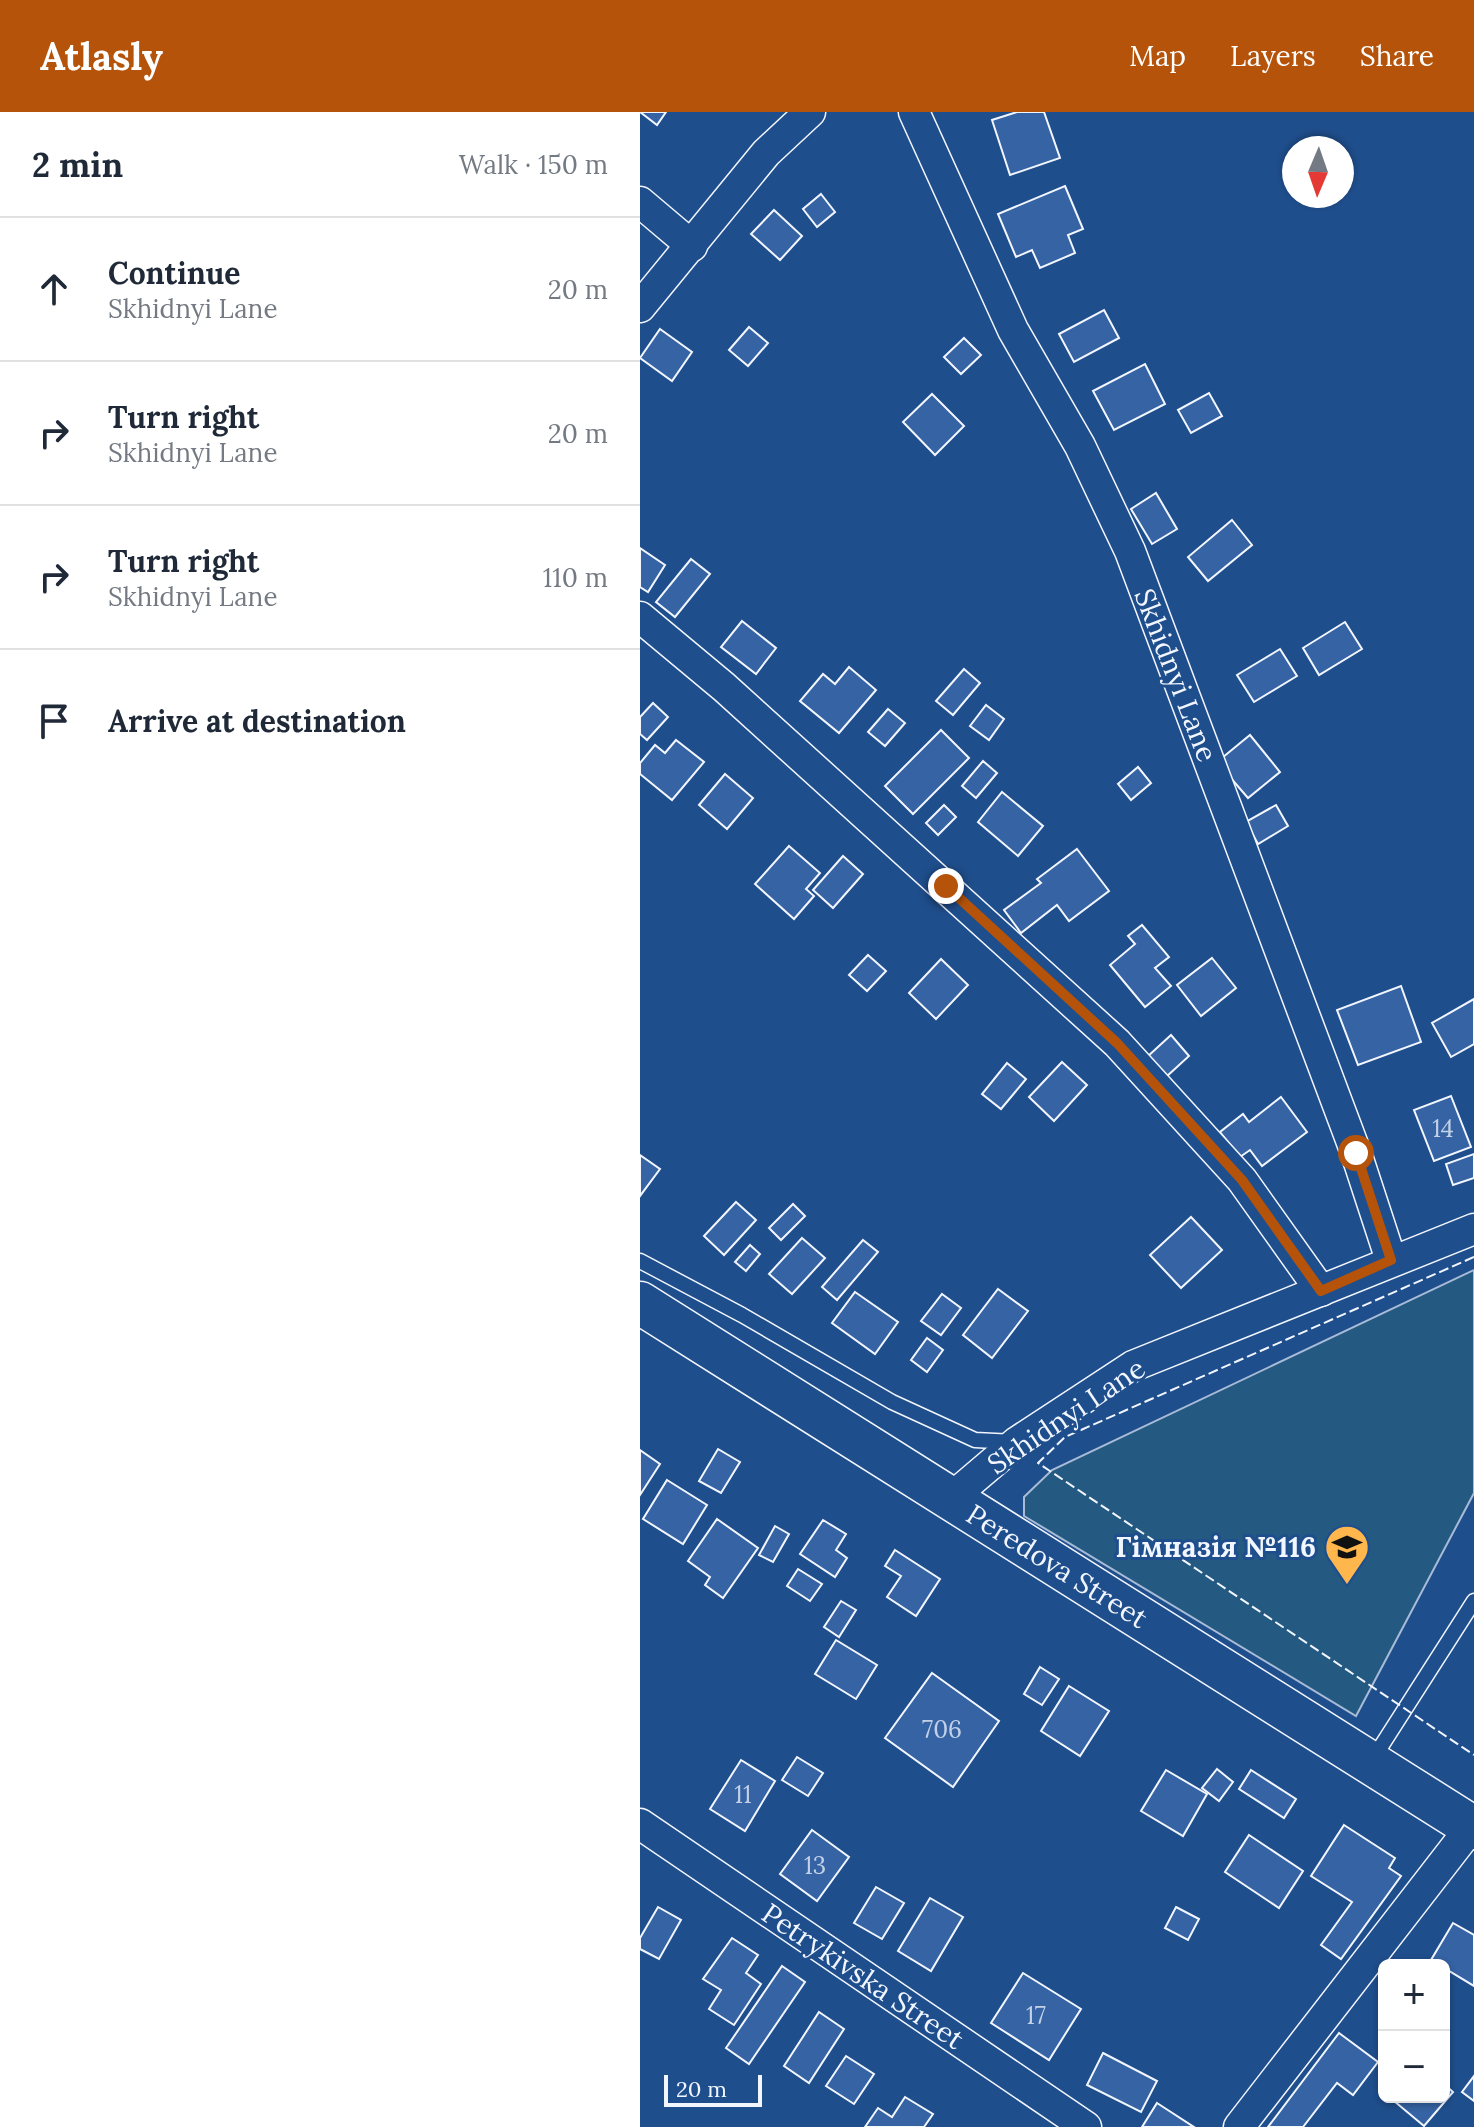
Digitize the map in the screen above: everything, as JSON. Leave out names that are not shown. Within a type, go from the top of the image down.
[{"type":"street","points":[[640,307],[766,153],[810,112]]},
{"type":"street","name":"Skhidnyi Lane","points":[[914,112],[1013,330],[1080,446],[1130,551],[1356,1153],[1391,1260]]},
{"type":"street","points":[[640,202],[692,246]]},
{"type":"street","points":[[640,617],[724,687],[1117,1043],[1242,1180],[1321,1291]]},
{"type":"street","name":"Skhidnyi Lane","points":[[950,1499],[1017,1442],[1133,1366],[1474,1229]]},
{"type":"street","name":"Peredova Street","points":[[641,1303],[1473,1827]]},
{"type":"street","name":"Petrykivska Street","points":[[640,1824],[1086,2127]]},
{"type":"street","points":[[1239,2127],[1473,1827]]},
{"type":"lane","points":[[640,1261],[742,1315],[892,1402],[975,1440],[1017,1442]]},
{"type":"lane","points":[[1371,1762],[1474,1601]]},
{"type":"shaded area","name":"Гімназія №116","points":[[1474,1270],[1474,1493],[1356,1716],[1024,1516],[1024,1497],[1052,1470]]},
{"type":"building","points":[[640,112],[666,112],[657,125]]},
{"type":"building","points":[[1017,112],[1044,112],[1060,158],[1010,175],[992,120]]},
{"type":"building","points":[[1065,186],[1083,229],[1068,235],[1075,253],[1040,268],[1032,250],[1016,257],[998,214]]},
{"type":"building","points":[[821,194],[835,212],[817,227],[803,209]]},
{"type":"building","points":[[774,210],[802,236],[780,260],[751,234]]},
{"type":"building","points":[[1104,310],[1119,338],[1074,362],[1059,334]]},
{"type":"building","points":[[749,327],[768,343],[748,366],[729,350]]},
{"type":"building","points":[[660,329],[692,352],[672,381],[640,358]]},
{"type":"building","points":[[964,338],[981,355],[961,374],[944,357]]},
{"type":"building","points":[[1145,364],[1165,404],[1114,430],[1093,391]]},
{"type":"building","points":[[1209,393],[1222,416],[1191,433],[1178,410]]},
{"type":"building","points":[[932,394],[964,426],[935,455],[903,422]]},
{"type":"building","points":[[1156,493],[1177,529],[1152,544],[1131,509]]},
{"type":"building","points":[[1232,520],[1252,545],[1208,581],[1188,557]]},
{"type":"building","points":[[640,548],[665,565],[648,592],[640,587]]},
{"type":"building","points":[[691,559],[710,574],[675,617],[656,602]]},
{"type":"building","points":[[742,621],[776,648],[756,674],[721,647]]},
{"type":"building","points":[[1345,622],[1362,649],[1319,675],[1303,648]]},
{"type":"building","points":[[1280,649],[1297,676],[1254,702],[1237,675]]},
{"type":"building","points":[[849,667],[876,690],[839,733],[800,701],[823,674],[835,684]]},
{"type":"building","points":[[964,669],[980,683],[953,715],[936,701]]},
{"type":"building","points":[[653,703],[668,717],[647,740],[640,734],[640,717]]},
{"type":"building","points":[[986,705],[1004,719],[989,740],[970,726]]},
{"type":"building","points":[[888,709],[905,723],[885,746],[868,732]]},
{"type":"building","points":[[941,730],[969,758],[913,814],[885,786]]},
{"type":"building","points":[[1250,735],[1280,772],[1248,798],[1217,762]]},
{"type":"building","points":[[676,740],[704,762],[672,800],[640,774],[640,763],[655,745],[665,753]]},
{"type":"building","points":[[983,761],[997,773],[976,798],[962,786]]},
{"type":"building","points":[[1138,767],[1151,783],[1131,800],[1118,784]]},
{"type":"building","points":[[725,774],[753,798],[727,829],[699,805]]},
{"type":"building","points":[[1002,792],[1043,826],[1018,856],[978,822]]},
{"type":"building","points":[[944,805],[956,817],[938,835],[926,823]]},
{"type":"building","points":[[1276,805],[1288,826],[1258,844],[1246,822]]},
{"type":"building","points":[[789,846],[820,873],[806,889],[814,896],[794,919],[755,884]]},
{"type":"building","points":[[1077,849],[1109,891],[1069,921],[1057,905],[1021,933],[1004,910],[1041,883],[1037,879]]},
{"type":"building","points":[[843,856],[863,874],[833,908],[813,890]]},
{"type":"building","points":[[1142,925],[1169,957],[1155,968],[1171,986],[1145,1007],[1110,965],[1135,944],[1128,936]]},
{"type":"building","points":[[868,955],[886,971],[867,991],[849,975]]},
{"type":"building","points":[[1212,958],[1236,988],[1201,1016],[1177,985]]},
{"type":"building","points":[[941,959],[968,985],[936,1019],[909,993]]},
{"type":"building","points":[[1401,986],[1421,1042],[1358,1065],[1337,1010]]},
{"type":"building","points":[[1474,999],[1474,1044],[1451,1057],[1432,1023]]},
{"type":"building","points":[[1171,1035],[1189,1056],[1166,1077],[1147,1057]]},
{"type":"building","points":[[1062,1062],[1087,1085],[1054,1121],[1029,1097]]},
{"type":"building","points":[[1007,1063],[1026,1079],[1001,1109],[982,1094]]},
{"type":"building","points":[[1451,1096],[1471,1147],[1434,1161],[1414,1110]]},
{"type":"building","points":[[1281,1097],[1307,1132],[1262,1166],[1250,1150],[1240,1157],[1220,1132],[1243,1114],[1249,1122]]},
{"type":"building","points":[[1474,1154],[1474,1178],[1453,1185],[1446,1164]]},
{"type":"building","points":[[640,1155],[660,1169],[640,1196]]},
{"type":"building","points":[[736,1202],[756,1220],[724,1255],[704,1236]]},
{"type":"building","points":[[793,1204],[805,1216],[781,1240],[769,1228]]},
{"type":"building","points":[[1191,1217],[1222,1250],[1181,1288],[1150,1255]]},
{"type":"building","points":[[802,1238],[825,1258],[792,1294],[769,1274]]},
{"type":"building","points":[[863,1240],[878,1252],[837,1300],[822,1287]]},
{"type":"building","points":[[750,1245],[760,1254],[746,1271],[735,1262]]},
{"type":"building","points":[[998,1289],[1028,1311],[992,1358],[963,1335]]},
{"type":"building","points":[[855,1292],[898,1322],[875,1354],[832,1323]]},
{"type":"building","points":[[942,1294],[961,1308],[941,1335],[921,1321]]},
{"type":"building","points":[[927,1338],[943,1350],[927,1372],[911,1360]]},
{"type":"building","points":[[718,1449],[740,1462],[721,1493],[699,1481]]},
{"type":"building","points":[[640,1450],[660,1464],[640,1495]]},
{"type":"building","points":[[667,1480],[707,1505],[683,1544],[643,1519]]},
{"type":"building","points":[[717,1519],[758,1548],[723,1598],[705,1585],[710,1577],[688,1561]]},
{"type":"building","points":[[823,1520],[846,1534],[836,1550],[847,1558],[835,1577],[800,1554]]},
{"type":"building","points":[[775,1526],[789,1534],[773,1562],[759,1555]]},
{"type":"building","points":[[895,1550],[940,1579],[916,1616],[887,1597],[901,1576],[885,1566]]},
{"type":"building","points":[[798,1569],[822,1584],[810,1601],[787,1586]]},
{"type":"building","points":[[841,1601],[856,1610],[839,1637],[824,1627]]},
{"type":"building","points":[[836,1640],[877,1665],[856,1699],[815,1674]]},
{"type":"building","points":[[1040,1667],[1059,1679],[1042,1705],[1024,1694]]},
{"type":"building","points":[[932,1673],[999,1721],[953,1787],[885,1738]]},
{"type":"building","points":[[1069,1686],[1109,1711],[1080,1756],[1041,1731]]},
{"type":"building","points":[[797,1757],[823,1773],[808,1796],[782,1780]]},
{"type":"building","points":[[741,1760],[775,1781],[745,1831],[710,1809]]},
{"type":"building","points":[[1217,1769],[1233,1782],[1219,1801],[1202,1788]]},
{"type":"building","points":[[1166,1770],[1207,1794],[1183,1836],[1141,1811]]},
{"type":"building","points":[[1251,1770],[1296,1799],[1284,1818],[1239,1789]]},
{"type":"building","points":[[1344,1825],[1395,1858],[1389,1868],[1401,1876],[1341,1959],[1321,1945],[1352,1902],[1311,1876]]},
{"type":"building","points":[[812,1830],[849,1857],[817,1901],[780,1874]]},
{"type":"building","points":[[1249,1835],[1303,1871],[1279,1908],[1225,1872]]},
{"type":"building","points":[[876,1887],[904,1903],[882,1939],[854,1923]]},
{"type":"building","points":[[930,1898],[963,1917],[931,1971],[898,1951]]},
{"type":"building","points":[[658,1907],[681,1920],[659,1959],[640,1949],[640,1938]]},
{"type":"building","points":[[1176,1907],[1199,1919],[1188,1940],[1165,1928]]},
{"type":"building","points":[[1453,1923],[1474,1935],[1474,1986],[1450,1971],[1450,1959],[1432,1959]]},
{"type":"building","points":[[732,1938],[758,1955],[746,1973],[761,1984],[734,2025],[709,2009],[721,1990],[703,1979]]},
{"type":"building","points":[[782,1966],[805,1982],[749,2064],[726,2048]]},
{"type":"building","points":[[1023,1973],[1081,2009],[1049,2060],[991,2023]]},
{"type":"building","points":[[819,2012],[844,2029],[809,2083],[784,2066]]},
{"type":"building","points":[[1339,2033],[1378,2062],[1353,2095],[1337,2083],[1303,2127],[1268,2127]]},
{"type":"building","points":[[1103,2053],[1157,2081],[1141,2112],[1087,2085]]},
{"type":"building","points":[[846,2056],[874,2074],[854,2104],[826,2086]]},
{"type":"building","points":[[1474,2076],[1474,2101],[1462,2092]]},
{"type":"building","points":[[905,2097],[933,2114],[924,2127],[865,2127],[878,2108],[892,2117]]},
{"type":"building","points":[[1157,2103],[1194,2127],[1142,2127]]},
{"type":"building","points":[[1396,2103],[1444,2103],[1424,2126]]},
{"type":"fence","points":[[1474,1257],[1065,1437],[1038,1463],[1474,1755]]},
{"type":"place","name":"Гімназія №116","points":[[1347,1586]]},
{"type":"route","points":[[946,886],[1117,1043],[1242,1180],[1321,1291],[1391,1260],[1356,1153]]}]
